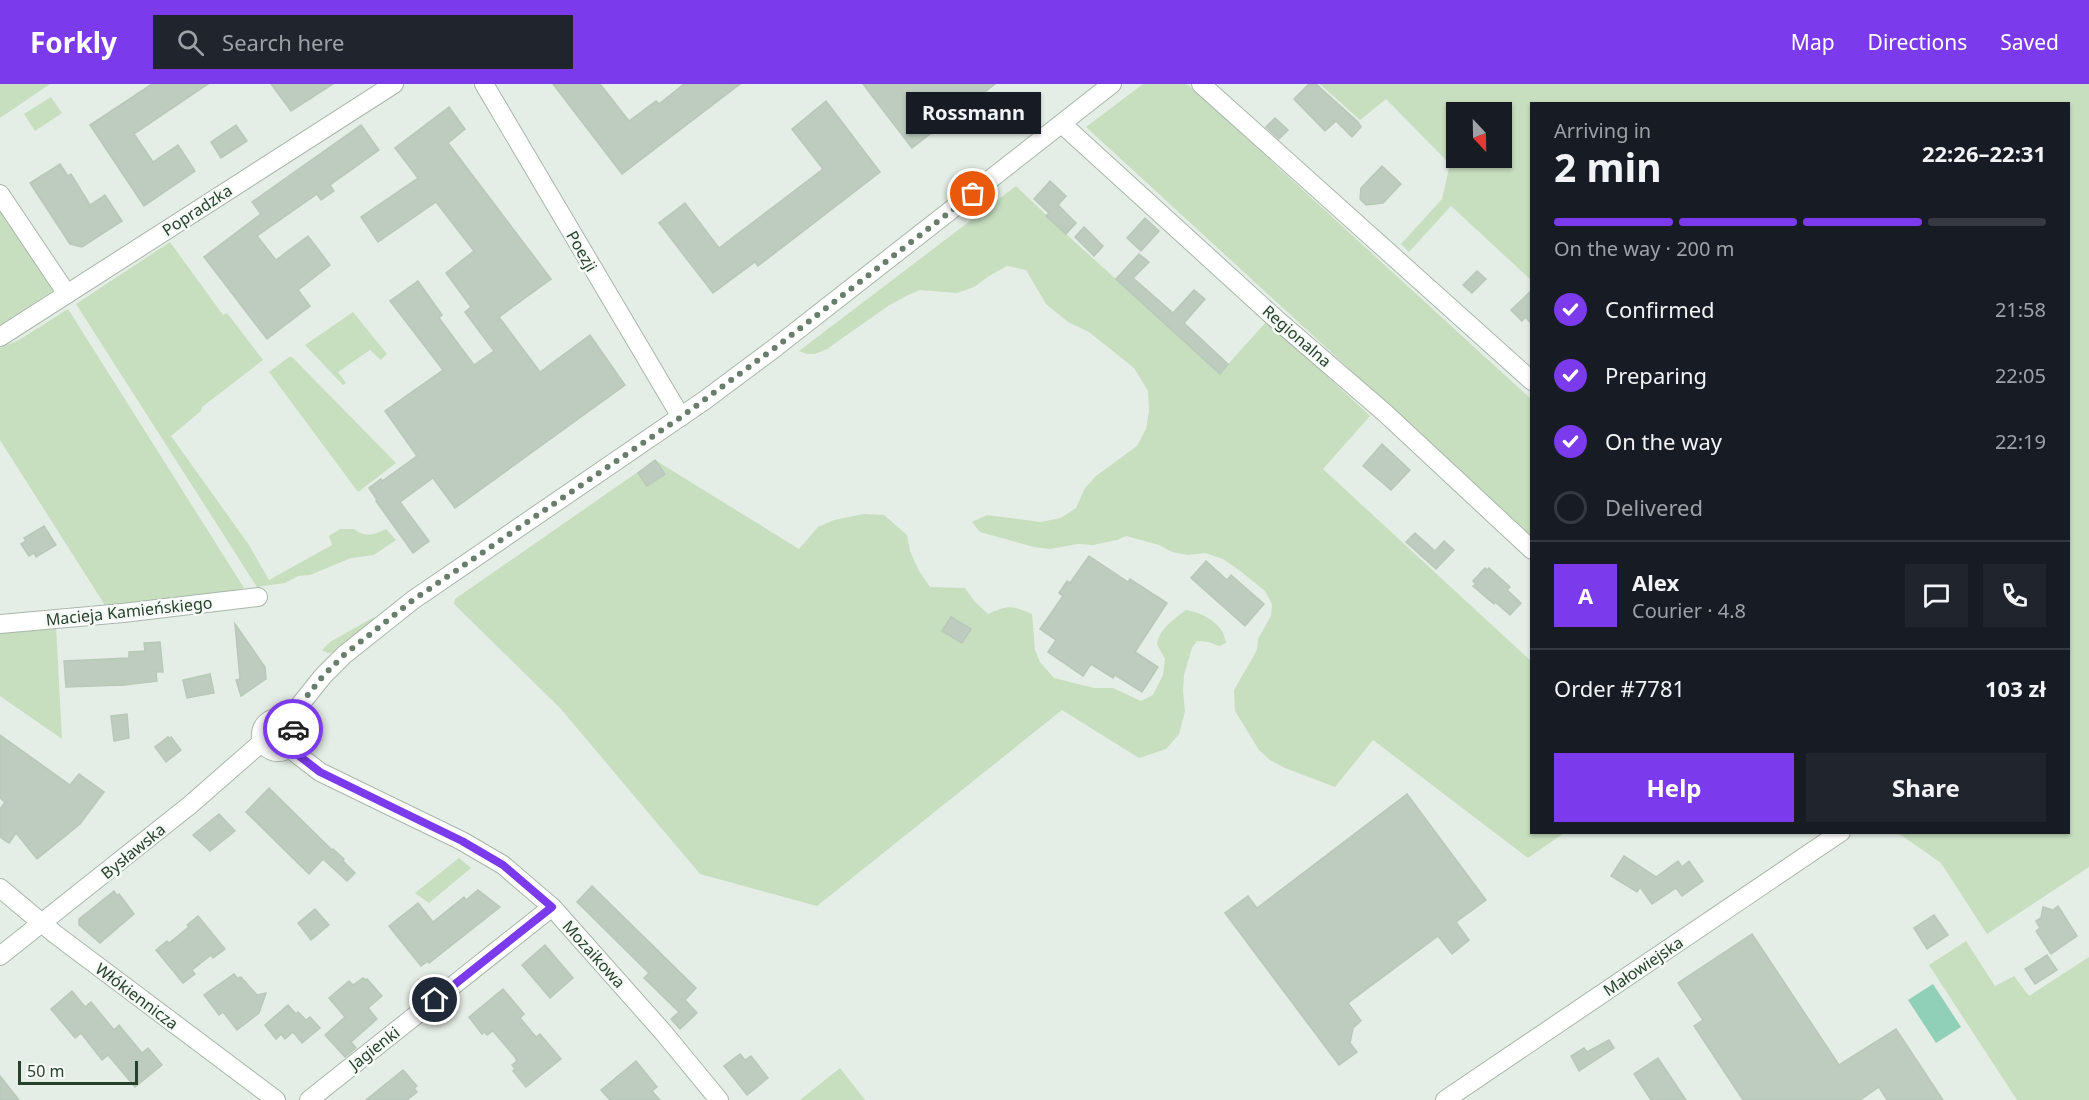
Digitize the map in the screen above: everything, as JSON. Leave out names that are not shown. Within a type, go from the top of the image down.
[{"type":"street","name":"Popradzka","points":[[0,337],[394,84]]},
{"type":"street","name":"Poezji","points":[[484,84],[681,417]]},
{"type":"street","points":[[287,721],[323,676],[344,655],[413,600],[681,417],[776,347],[1112,84]]},
{"type":"street","points":[[1201,84],[1530,379]]},
{"type":"street","name":"Regionalna","points":[[1062,124],[1275,318],[1385,413],[1530,548]]},
{"type":"street","points":[[0,194],[67,294]]},
{"type":"street","name":"Macieja Kamieńskiego","points":[[0,624],[123,613],[258,597]]},
{"type":"street","points":[[279,718],[287,721],[295,733],[293,744],[277,752],[271,751],[262,742],[262,730],[268,721],[279,718]]},
{"type":"street","name":"Bysławska","points":[[0,956],[190,805],[262,742]]},
{"type":"street","name":"Mozaikowa","points":[[289,748],[320,772],[462,841],[503,865],[552,907],[663,1032],[719,1100]]},
{"type":"street","name":"Małowiejska","points":[[1445,1100],[1838,834]]},
{"type":"street","name":"Włókiennicza","points":[[0,888],[41,923],[276,1100]]},
{"type":"street","name":"Jagienki","points":[[309,1100],[552,907]]},
{"type":"shaded area","points":[[0,84],[50,84],[0,118]]},
{"type":"shaded area","points":[[1143,84],[1187,84],[1530,398],[1530,535],[1086,127]]},
{"type":"shaded area","points":[[1320,84],[2089,84],[2089,867],[1987,934],[1941,863],[1899,834],[2070,834],[2070,102],[1530,102],[1530,279],[1451,206],[1409,252],[1401,244],[1442,199],[1449,168],[1512,168],[1512,102],[1446,102],[1446,160],[1386,99],[1360,120]]},
{"type":"shaded area","points":[[51,97],[62,113],[35,131],[24,114]]},
{"type":"shaded area","points":[[1016,186],[1220,373],[1267,321],[1370,416],[1323,469],[1530,660],[1530,834],[1563,834],[1528,858],[1373,740],[1335,787],[1270,760],[1259,750],[1235,711],[1234,690],[1257,650],[1258,639],[1271,616],[1272,604],[1265,591],[1223,559],[1205,553],[1188,555],[1172,552],[1159,545],[1126,536],[1093,545],[1078,544],[1050,549],[1034,547],[980,532],[972,522],[987,515],[1040,522],[1061,518],[1076,508],[1085,488],[1096,476],[1137,446],[1146,429],[1149,411],[1148,391],[1134,368],[1089,332],[1068,322],[1046,304],[1026,270],[1007,266],[974,287],[957,293],[920,290],[888,306],[827,349],[815,354],[799,351]]},
{"type":"shaded area","points":[[0,206],[54,290],[0,325]]},
{"type":"shaded area","points":[[170,242],[223,315],[227,313],[263,360],[202,407],[201,411],[171,436],[249,545],[269,580],[332,545],[329,536],[340,529],[354,529],[362,534],[370,535],[386,529],[396,540],[374,555],[351,558],[310,575],[298,576],[285,583],[257,587],[76,304]]},
{"type":"shaded area","points":[[68,309],[244,588],[202,597],[108,610],[0,440],[0,348],[19,340]]},
{"type":"shaded area","points":[[353,312],[387,354],[381,360],[370,350],[338,372],[346,383],[343,385],[305,345]]},
{"type":"shaded area","points":[[292,357],[396,463],[358,492],[269,372]]},
{"type":"shaded area","points":[[655,460],[799,549],[818,527],[834,520],[864,514],[884,515],[907,535],[910,551],[919,571],[930,587],[965,588],[988,614],[1010,607],[1032,614],[1035,650],[1040,662],[1054,678],[1094,688],[1113,688],[1141,701],[1153,695],[1163,675],[1165,659],[1157,644],[1159,638],[1168,624],[1186,610],[1212,620],[1221,630],[1226,643],[1219,646],[1197,641],[1192,648],[1184,675],[1185,711],[1179,734],[1166,749],[1139,758],[1062,710],[817,906],[700,874],[560,708],[454,604],[455,599]]},
{"type":"shaded area","points":[[374,617],[376,619],[334,652],[328,653],[322,650],[330,642]]},
{"type":"shaded area","points":[[56,626],[62,739],[0,696],[0,630]]},
{"type":"shaded area","points":[[459,858],[471,868],[429,903],[415,893]]},
{"type":"shaded area","points":[[1966,941],[1995,986],[2014,976],[2029,996],[2089,957],[2089,1100],[2017,1100],[1929,965]]},
{"type":"shaded area","points":[[1933,984],[1961,1027],[1936,1043],[1908,1000]]},
{"type":"shaded area","points":[[840,1068],[865,1100],[800,1100]]},
{"type":"building","points":[[152,84],[208,84],[134,134],[153,162],[178,145],[195,171],[144,206],[90,125]]},
{"type":"building","points":[[271,84],[333,84],[291,111]]},
{"type":"building","points":[[553,84],[600,84],[629,121],[656,101],[659,104],[684,84],[740,84],[622,174]]},
{"type":"building","points":[[863,84],[995,84],[912,148]]},
{"type":"building","points":[[1309,84],[1316,84],[1358,122],[1361,127],[1352,137],[1336,121],[1325,131],[1294,99]]},
{"type":"building","points":[[826,101],[880,172],[758,266],[755,262],[713,293],[659,223],[685,203],[719,248],[823,169],[792,129]]},
{"type":"building","points":[[449,107],[465,129],[448,143],[551,279],[499,317],[540,372],[590,335],[625,385],[455,508],[433,478],[400,502],[429,541],[413,553],[369,488],[417,456],[385,411],[443,370],[390,301],[418,281],[442,315],[439,318],[474,365],[494,351],[465,312],[471,307],[446,273],[474,251],[436,202],[378,242],[361,217],[418,178],[395,148]]},
{"type":"building","points":[[1275,118],[1288,130],[1279,139],[1266,127]]},
{"type":"building","points":[[236,125],[247,141],[221,158],[211,142]]},
{"type":"building","points":[[361,125],[379,150],[330,185],[334,191],[321,200],[317,194],[257,236],[276,260],[308,236],[330,265],[298,290],[310,306],[267,339],[204,257],[261,214],[252,202]]},
{"type":"building","points":[[60,164],[68,176],[71,174],[90,205],[105,195],[122,221],[82,247],[70,244],[30,183]]},
{"type":"building","points":[[1382,166],[1401,184],[1383,203],[1366,205],[1360,199],[1361,188]]},
{"type":"building","points":[[1050,181],[1066,196],[1058,205],[1076,223],[1066,234],[1046,216],[1049,213],[1034,199]]},
{"type":"building","points":[[1145,218],[1159,231],[1141,251],[1127,238]]},
{"type":"building","points":[[1084,227],[1103,246],[1094,256],[1075,237]]},
{"type":"building","points":[[1139,254],[1149,262],[1133,278],[1173,313],[1194,290],[1205,299],[1184,323],[1228,364],[1220,374],[1116,279]]},
{"type":"building","points":[[1477,271],[1486,279],[1472,293],[1463,285]]},
{"type":"building","points":[[1530,292],[1530,322],[1525,317],[1522,321],[1511,310]]},
{"type":"building","points":[[1382,444],[1410,470],[1391,490],[1363,466]]},
{"type":"building","points":[[655,460],[665,474],[647,486],[638,473]]},
{"type":"building","points":[[44,526],[56,545],[36,557],[34,553],[29,556],[21,544],[26,541],[24,538]]},
{"type":"building","points":[[1415,533],[1435,551],[1444,541],[1454,550],[1436,569],[1406,542]]},
{"type":"building","points":[[1089,556],[1128,582],[1130,579],[1167,603],[1135,652],[1158,667],[1142,692],[1115,675],[1113,678],[1091,664],[1083,676],[1048,652],[1056,640],[1040,629],[1063,596],[1059,593],[1067,581],[1070,583]]},
{"type":"building","points":[[1206,561],[1227,580],[1231,575],[1264,604],[1245,626],[1191,578]]},
{"type":"building","points":[[1485,568],[1488,570],[1489,568],[1510,587],[1507,590],[1521,603],[1510,615],[1473,586],[1476,584],[1473,581]]},
{"type":"building","points":[[951,617],[971,629],[962,643],[942,631]]},
{"type":"building","points":[[235,624],[265,667],[266,679],[241,696],[236,680],[240,679]]},
{"type":"building","points":[[160,642],[163,672],[156,672],[157,681],[124,685],[66,687],[64,661],[129,658],[129,652],[145,651],[144,643]]},
{"type":"building","points":[[210,674],[214,693],[187,698],[183,680]]},
{"type":"building","points":[[127,714],[129,738],[114,741],[111,716]]},
{"type":"building","points":[[0,735],[70,785],[79,774],[104,792],[80,824],[37,859],[16,833],[9,843],[0,837],[0,809],[5,802],[0,798]]},
{"type":"building","points":[[168,737],[169,739],[171,737],[181,750],[166,762],[155,747]]},
{"type":"building","points":[[269,788],[344,859],[343,861],[355,873],[347,881],[323,859],[309,874],[246,812]]},
{"type":"building","points":[[1407,794],[1486,900],[1456,922],[1469,940],[1452,954],[1438,936],[1348,1003],[1361,1021],[1353,1028],[1350,1043],[1357,1052],[1339,1065],[1225,913],[1248,896],[1257,908]]},
{"type":"building","points":[[219,814],[235,831],[210,851],[193,835]]},
{"type":"building","points":[[1624,856],[1656,877],[1678,861],[1682,867],[1689,861],[1703,881],[1682,896],[1676,888],[1652,904],[1640,887],[1637,892],[1611,876]]},
{"type":"building","points":[[592,886],[696,988],[685,1000],[697,1013],[680,1029],[671,1019],[679,1012],[644,978],[649,973],[577,902]]},
{"type":"building","points":[[478,890],[500,907],[429,963],[428,961],[421,966],[389,926],[418,903],[433,922],[464,897],[466,900]]},
{"type":"building","points":[[114,891],[117,896],[119,894],[134,914],[100,943],[79,925],[79,919]]},
{"type":"building","points":[[2058,906],[2077,936],[2051,954],[2036,931],[2040,928],[2036,921],[2041,918],[2043,907],[2053,910]]},
{"type":"building","points":[[315,909],[329,925],[311,940],[298,923]]},
{"type":"building","points":[[1934,915],[1948,935],[1927,949],[1914,928]]},
{"type":"building","points":[[198,916],[225,949],[213,958],[211,955],[192,970],[195,974],[183,983],[156,950],[189,927],[187,925]]},
{"type":"building","points":[[1752,934],[1839,1065],[1896,1029],[1943,1100],[1887,1100],[1879,1087],[1860,1100],[1743,1100],[1694,1026],[1703,1020],[1678,983]]},
{"type":"building","points":[[545,945],[573,978],[550,998],[522,965]]},
{"type":"building","points":[[2047,955],[2057,970],[2035,984],[2025,969]]},
{"type":"building","points":[[234,974],[237,978],[241,977],[257,995],[266,993],[259,1013],[237,1030],[223,1012],[219,1015],[204,995]]},
{"type":"building","points":[[363,978],[367,979],[382,996],[368,1008],[377,1019],[351,1042],[356,1048],[345,1057],[325,1035],[345,1017],[329,998],[349,981],[353,985]]},
{"type":"building","points":[[503,989],[524,1014],[520,1018],[536,1037],[540,1034],[561,1059],[526,1087],[513,1071],[515,1069],[512,1065],[517,1061],[515,1057],[493,1031],[487,1035],[485,1032],[482,1034],[469,1017]]},
{"type":"building","points":[[72,991],[85,1007],[91,1002],[114,1030],[119,1025],[142,1053],[148,1048],[162,1065],[135,1087],[108,1055],[102,1060],[81,1033],[75,1038],[51,1009]]},
{"type":"building","points":[[288,1005],[306,1020],[310,1017],[320,1028],[302,1043],[293,1032],[285,1039],[281,1034],[276,1039],[265,1025]]},
{"type":"building","points":[[1609,1040],[1614,1048],[1579,1071],[1571,1056],[1584,1048],[1587,1052]]},
{"type":"building","points":[[740,1054],[745,1060],[751,1056],[768,1078],[747,1095],[724,1066]]},
{"type":"building","points":[[1658,1058],[1686,1100],[1651,1100],[1634,1074]]},
{"type":"building","points":[[636,1061],[657,1087],[652,1091],[660,1100],[610,1100],[601,1090]]},
{"type":"building","points":[[403,1070],[417,1086],[414,1088],[417,1092],[407,1100],[366,1100]]},
{"type":"building","points":[[0,1076],[19,1100],[0,1100]]},
{"type":"way so far","points":[[293,729],[287,721],[323,676],[344,655],[413,600],[681,417],[776,347],[973,194]]},
{"type":"place","name":"Rossmann","points":[[973,194]]},
{"type":"route","points":[[293,729],[295,739],[289,748],[320,772],[462,841],[503,865],[552,907],[435,1000]]}]
